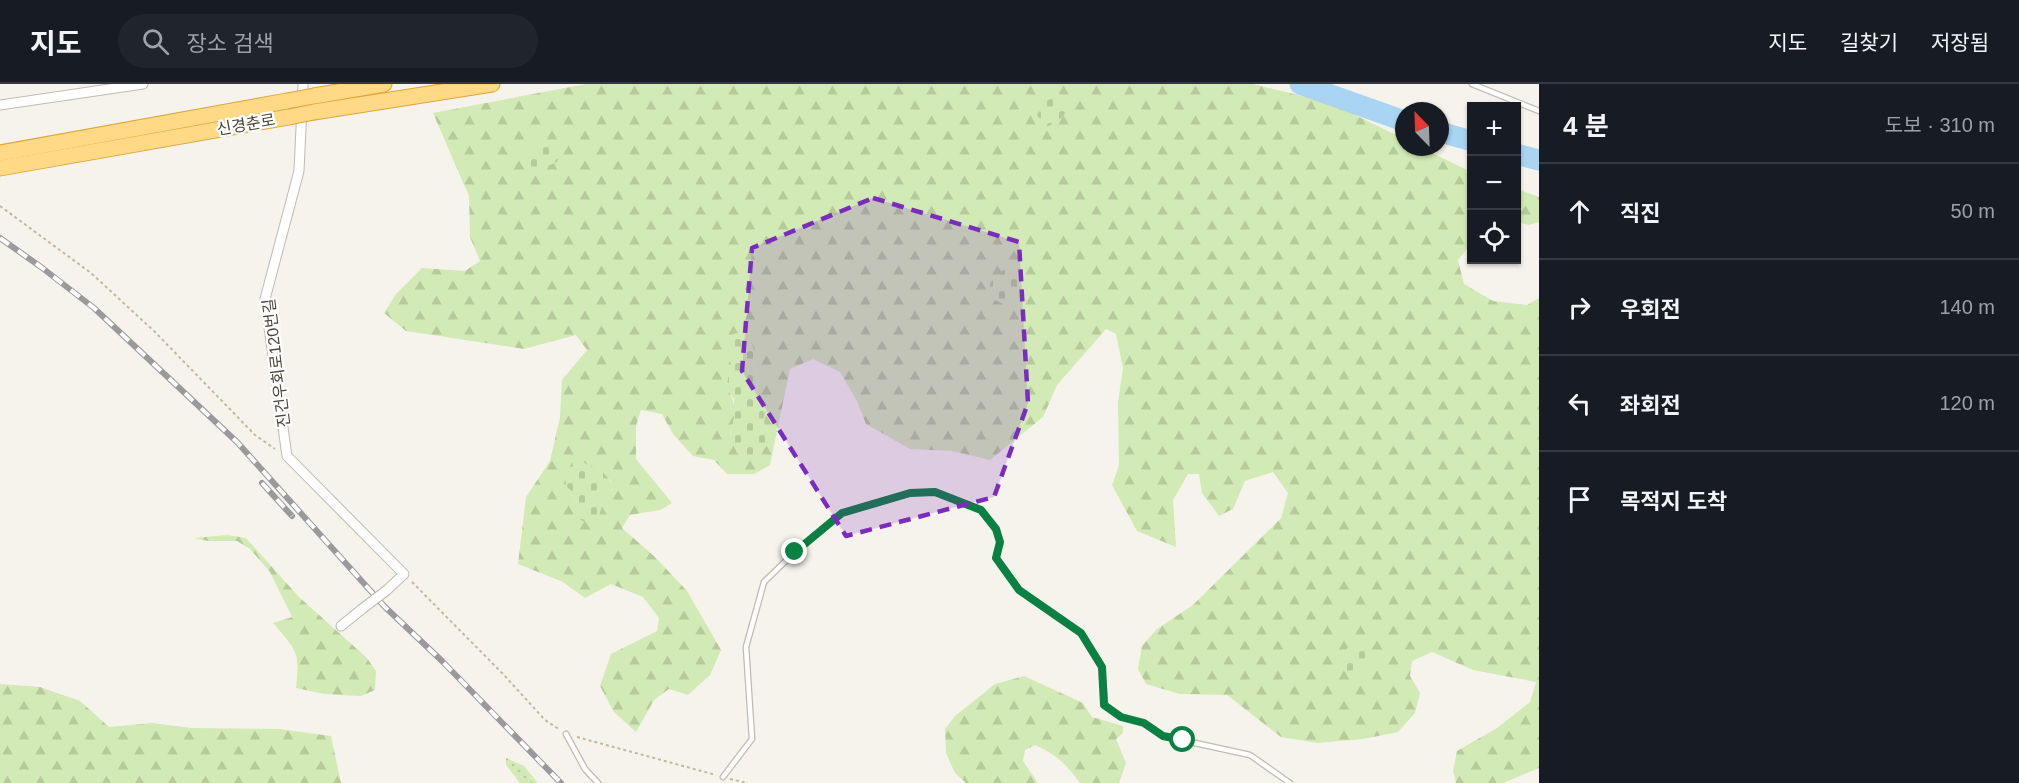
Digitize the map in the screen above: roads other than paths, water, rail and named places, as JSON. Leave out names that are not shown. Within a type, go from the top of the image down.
[{"type":"highway","name":"신경춘로","points":[[0,168],[289,117],[314,104],[384,84]]},
{"type":"highway","name":"신경춘로","points":[[5,152],[287,101],[314,104],[492,84]]},
{"type":"street","points":[[0,105],[143,84]]},
{"type":"street","name":"진건우회로120번길","points":[[303,84],[299,171],[265,299],[287,456],[404,574],[341,626]]},
{"type":"lane","points":[[1472,84],[1539,111]]},
{"type":"lane","points":[[723,777],[752,739],[746,647],[764,582],[795,552],[842,513],[910,493],[935,492],[981,510],[996,529],[1000,542],[996,558],[1019,590],[1081,633],[1102,667],[1104,705],[1121,717],[1144,723],[1163,736],[1250,755],[1290,783]]},
{"type":"lane","points":[[566,734],[585,769],[598,783]]},
{"type":"waterway","points":[[1300,84],[1395,118]]},
{"type":"waterway","points":[[1449,135],[1467,140]]},
{"type":"waterway","points":[[1521,155],[1539,160]]},
{"type":"railway","points":[[0,238],[94,308],[237,442],[385,607],[442,661],[561,783]]},
{"type":"railway","points":[[262,483],[292,516]]}]
